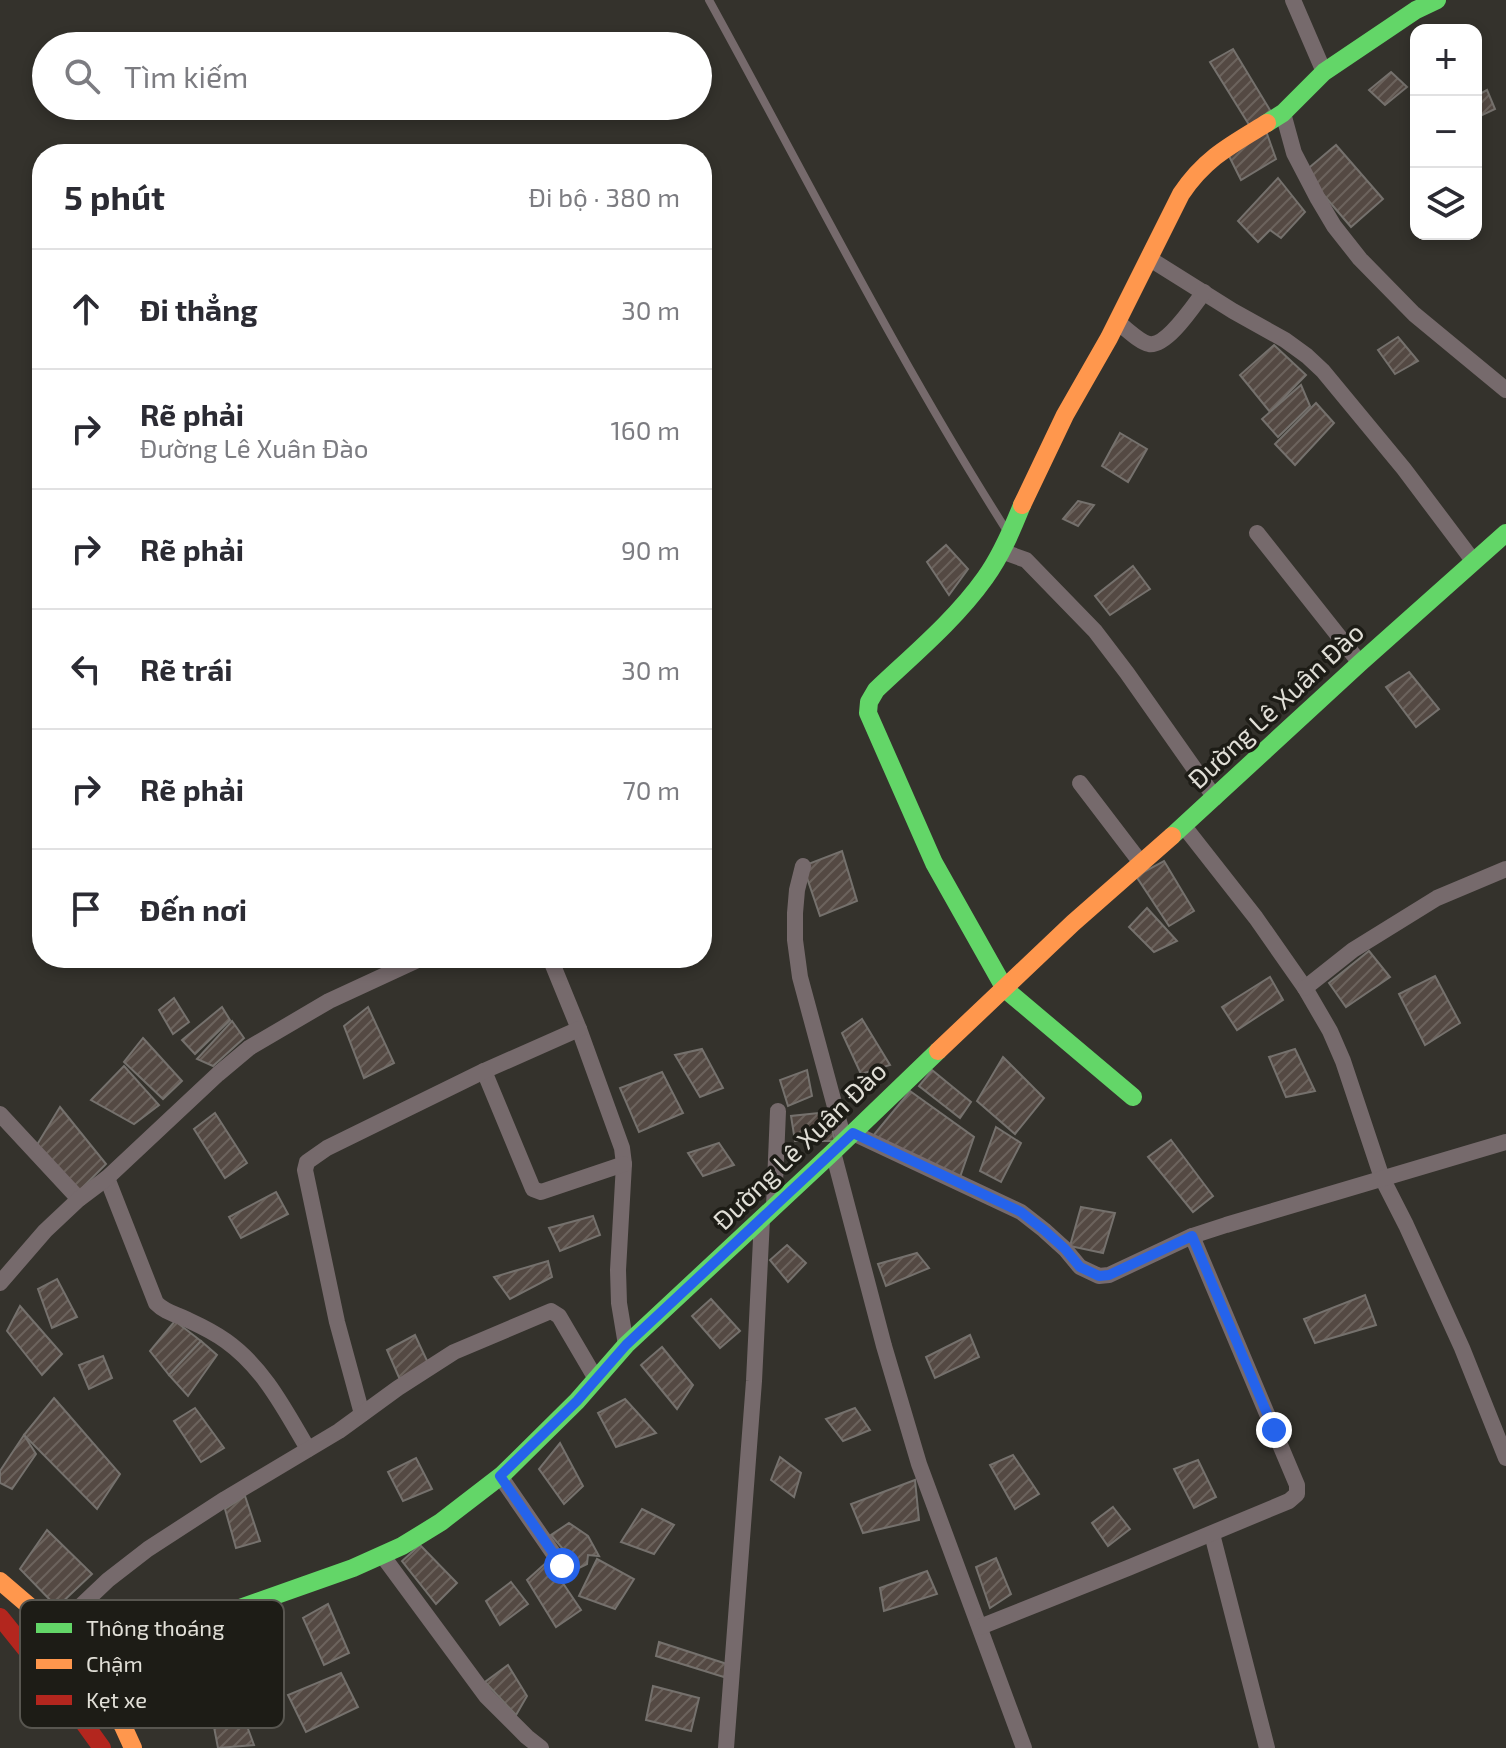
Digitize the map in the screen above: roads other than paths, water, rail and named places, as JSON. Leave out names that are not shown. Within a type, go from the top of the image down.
[{"type":"main road","points":[[1133,1097],[1005,989],[934,863],[867,710],[869,701],[876,690],[960,610],[987,576],[1065,415],[1192,178],[1224,149],[1283,113],[1324,72],[1416,10],[1437,0]]},
{"type":"main road","name":"Đường Lê Xuân Đào","points":[[263,1600],[353,1568],[402,1546],[428,1531],[500,1476],[558,1422],[626,1345],[1073,923],[1506,533]]},
{"type":"main road","points":[[0,1581],[22,1600]]},
{"type":"main road","points":[[0,1617],[20,1642]]},
{"type":"main road","points":[[88,1728],[101,1747]]},
{"type":"main road","points":[[124,1728],[133,1748]]},
{"type":"street","points":[[1293,0],[1324,72]]},
{"type":"street","points":[[1283,113],[1294,153],[1318,199],[1360,259],[1414,314],[1506,390]]},
{"type":"street","points":[[1150,259],[1285,340],[1323,371],[1404,469],[1474,562]]},
{"type":"street","points":[[1117,322],[1152,345],[1173,332],[1204,292]]},
{"type":"street","points":[[1257,533],[1360,663]]},
{"type":"street","points":[[1005,543],[1026,560],[1095,631],[1215,798]]},
{"type":"street","points":[[1080,783],[1141,863]]},
{"type":"street","points":[[1183,825],[1256,918],[1305,988],[1330,1031],[1382,1178],[1462,1348],[1506,1458]]},
{"type":"street","points":[[803,866],[795,913],[800,977],[843,1142],[884,1346],[919,1464],[1024,1748]]},
{"type":"street","points":[[1305,988],[1353,950],[1437,898],[1506,869]]},
{"type":"street","points":[[0,1283],[45,1231],[249,1048],[329,1001],[400,968]]},
{"type":"street","points":[[554,968],[622,1148],[624,1164],[618,1270],[619,1303],[626,1345]]},
{"type":"street","points":[[362,1414],[337,1322],[305,1170],[307,1162],[327,1148],[484,1071],[579,1029]]},
{"type":"street","points":[[484,1071],[533,1189],[541,1192],[624,1164]]},
{"type":"street","points":[[726,1748],[778,1111]]},
{"type":"street","points":[[0,1114],[79,1199]]},
{"type":"street","points":[[843,1142],[1021,1212],[1054,1239],[1080,1267],[1099,1276],[1109,1275],[1192,1236],[1506,1142]]},
{"type":"street","points":[[107,1178],[156,1303],[171,1314],[186,1318],[224,1339],[242,1353],[274,1393],[308,1449]]},
{"type":"street","points":[[980,1627],[1294,1499],[1298,1490],[1192,1236]]},
{"type":"street","points":[[88,1600],[130,1561],[225,1499],[339,1431],[454,1352],[551,1311],[559,1316],[596,1379]]},
{"type":"street","points":[[500,1476],[562,1566]]},
{"type":"street","points":[[1212,1534],[1267,1748]]},
{"type":"street","points":[[382,1555],[486,1696],[541,1748]]},
{"type":"lane","points":[[709,0],[890,334],[967,468],[1005,543]]}]
